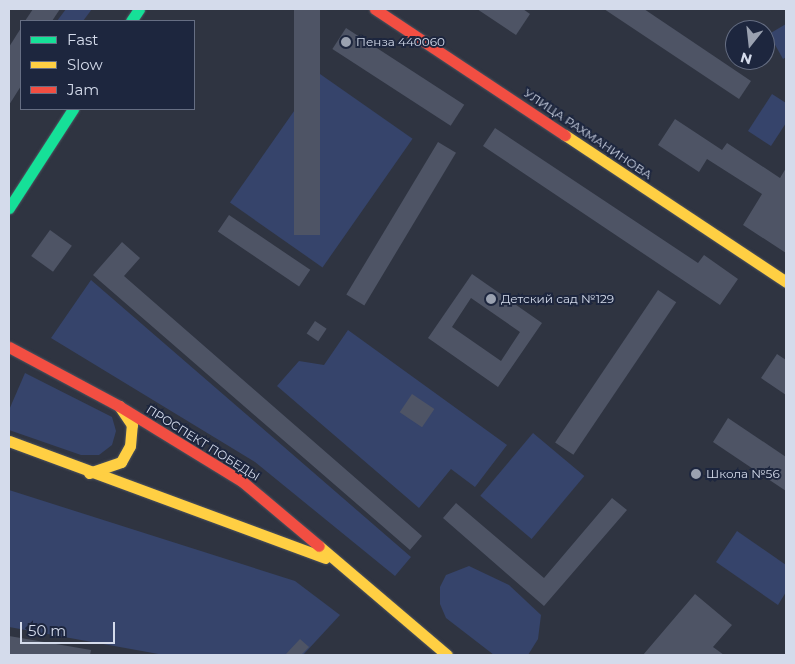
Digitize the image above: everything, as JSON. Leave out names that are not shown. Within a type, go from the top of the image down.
[{"type":"main road","points":[[132,20],[139,9]]},
{"type":"main road","name":"УЛИЦА РАХМАНИНОВА","points":[[375,9],[786,282]]},
{"type":"main road","points":[[9,208],[72,110]]},
{"type":"main road","name":"ПРОСПЕКТ ПОБЕДЫ","points":[[9,347],[119,406],[243,482],[447,655]]},
{"type":"main road","points":[[89,473],[120,462],[130,446],[132,425],[119,406]]},
{"type":"main road","name":"ПРОСПЕКТ ПОБЕДЫ","points":[[9,441],[89,473],[340,564]]},
{"type":"shaded area","points":[[66,9],[92,9],[84,20],[58,20]]},
{"type":"shaded area","points":[[786,24],[786,57],[783,59],[775,45],[775,30]]},
{"type":"shaded area","points":[[320,74],[413,139],[323,267],[230,203]]},
{"type":"shaded area","points":[[772,94],[786,103],[786,123],[771,146],[748,131]]},
{"type":"shaded area","points":[[91,280],[411,557],[395,576],[255,462],[51,338]]},
{"type":"shaded area","points":[[348,330],[507,445],[475,487],[451,469],[419,508],[277,386],[299,361],[324,365]]},
{"type":"shaded area","points":[[25,373],[112,417],[116,431],[112,445],[99,455],[81,455],[9,430],[9,410]]},
{"type":"shaded area","points":[[533,433],[584,476],[532,539],[480,496]]},
{"type":"shaded area","points":[[9,490],[295,581],[340,615],[303,655],[164,655],[9,627]]},
{"type":"shaded area","points":[[737,531],[786,565],[786,592],[778,605],[716,562]]},
{"type":"shaded area","points":[[469,566],[509,585],[541,615],[538,639],[528,655],[494,655],[446,618],[440,604],[440,587],[446,575]]},
{"type":"building","points":[[33,9],[60,9],[53,20],[26,20]]},
{"type":"building","points":[[294,9],[320,9],[320,235],[294,235]]},
{"type":"building","points":[[477,9],[523,9],[530,14],[516,35]]},
{"type":"building","points":[[604,9],[644,9],[725,64],[725,70],[735,70],[751,81],[739,99]]},
{"type":"building","points":[[346,28],[464,105],[451,126],[332,49]]},
{"type":"building","points":[[20,30],[20,88],[9,105],[9,47]]},
{"type":"building","points":[[675,119],[722,150],[727,143],[780,178],[786,168],[786,253],[743,225],[762,194],[707,159],[699,172],[658,145]]},
{"type":"building","points":[[495,128],[698,263],[704,255],[738,279],[720,305],[483,146]]},
{"type":"building","points":[[438,142],[456,153],[364,305],[346,295]]},
{"type":"building","points":[[229,215],[310,270],[299,286],[218,232]]},
{"type":"building","points":[[50,230],[72,246],[53,272],[31,256]]},
{"type":"building","points":[[122,242],[140,258],[124,276],[422,536],[410,550],[93,275]]},
{"type":"building","points":[[472,274],[542,323],[498,387],[428,338]],"holes":[[[471,298],[520,332],[501,361],[452,327]]]},
{"type":"building","points":[[658,290],[676,302],[573,455],[555,443]]},
{"type":"building","points":[[315,321],[327,329],[318,341],[307,333]]},
{"type":"building","points":[[777,354],[786,360],[786,395],[761,378]]},
{"type":"building","points":[[412,394],[434,409],[422,427],[400,412]]},
{"type":"building","points":[[728,418],[786,457],[786,491],[713,442]]},
{"type":"building","points":[[612,498],[627,510],[544,606],[443,518],[456,503],[544,578]]},
{"type":"building","points":[[695,594],[732,625],[713,647],[724,655],[643,655]]},
{"type":"building","points":[[9,636],[91,650],[90,655],[9,655]]},
{"type":"building","points":[[300,639],[309,647],[301,655],[285,655]]},
{"type":"traffic: fast","points":[[132,20],[139,9]]},
{"type":"traffic: fast","points":[[9,208],[72,110]]},
{"type":"traffic: slow","points":[[565,135],[786,282]]},
{"type":"traffic: slow","points":[[89,473],[121,462],[130,446],[132,425],[119,406]]},
{"type":"traffic: slow","points":[[9,441],[325,558]]},
{"type":"traffic: slow","points":[[319,546],[447,655]]},
{"type":"traffic: jam","points":[[375,9],[565,135]]},
{"type":"traffic: jam","points":[[9,347],[119,406],[243,482],[319,546]]},
{"type":"place","name":"Пенза 440060","points":[[346,42]]},
{"type":"place","name":"Детский сад №129","points":[[491,299]]},
{"type":"place","name":"Школа №56","points":[[696,474]]}]
